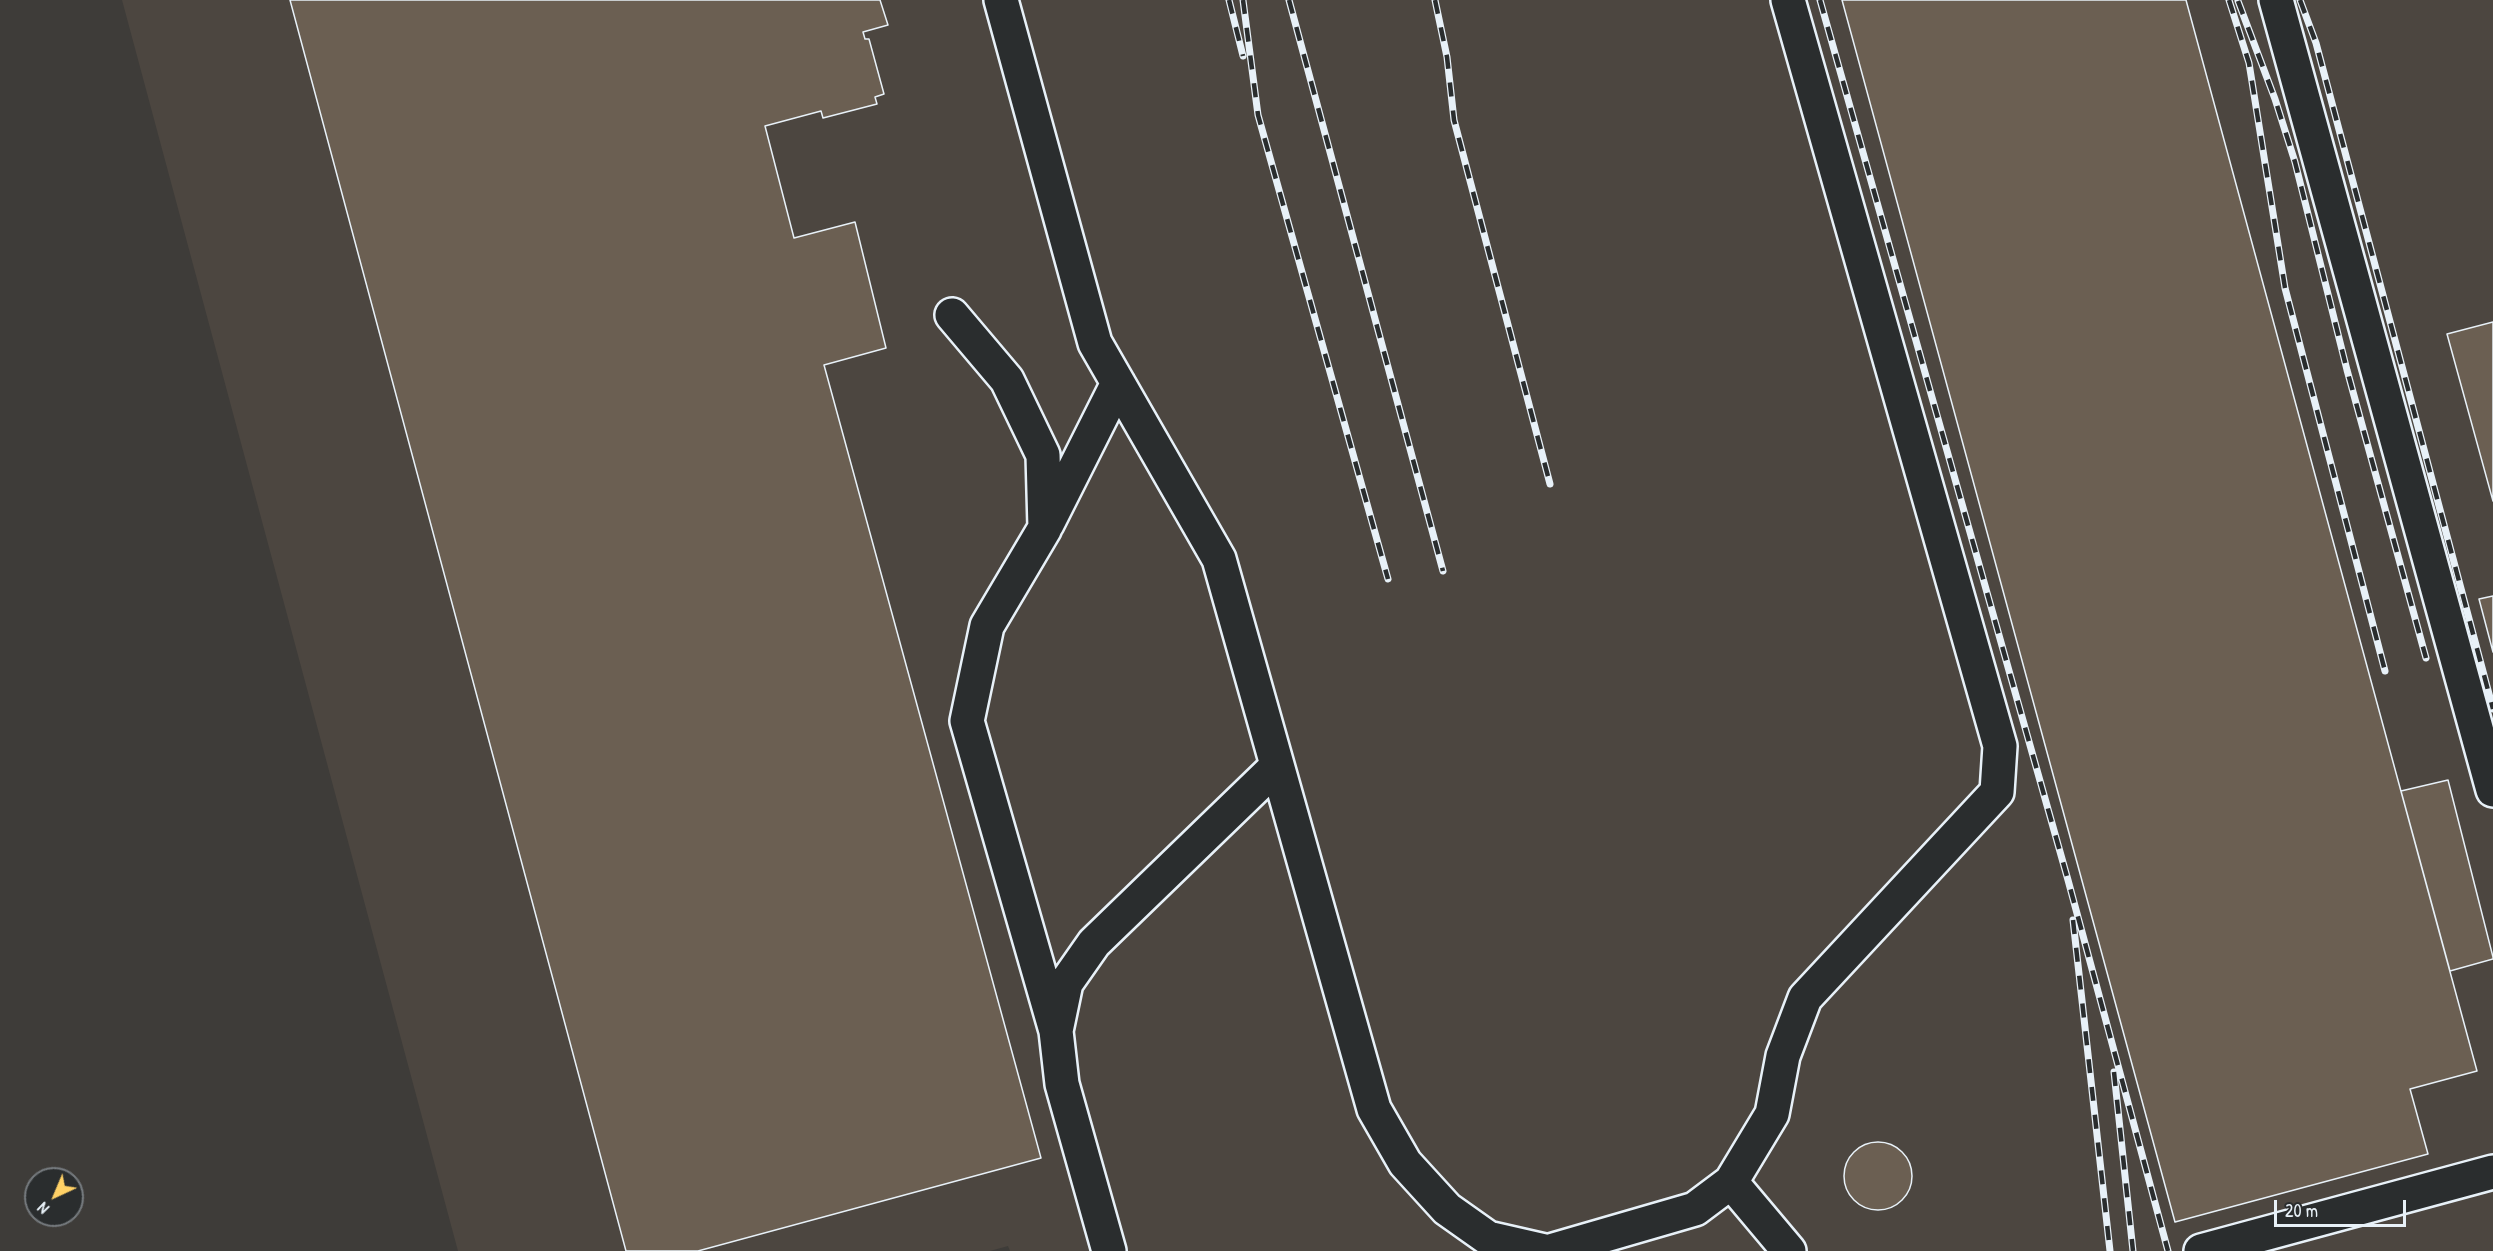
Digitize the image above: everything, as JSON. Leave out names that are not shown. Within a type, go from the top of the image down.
[{"type":"lane","points":[[1001,0],[1095,343],[1219,559],[1374,1109],[1405,1163],[1447,1209],[1488,1238],[1545,1251]]},
{"type":"lane","points":[[1550,1251],[1695,1209],[1731,1182],[1772,1114],[1783,1056],[1805,998],[1997,792],[2000,746],[1788,0]]},
{"type":"lane","points":[[2276,0],[2493,789]]},
{"type":"lane","points":[[952,315],[1007,380],[1043,455],[1045,528]]},
{"type":"lane","points":[[1109,1251],[1062,1084],[1056,1031],[967,721],[987,626],[1045,528],[1118,383]]},
{"type":"lane","points":[[1056,1031],[1066,983],[1094,943],[1277,766]]},
{"type":"lane","points":[[2201,1251],[2493,1172]]},
{"type":"lane","points":[[1731,1182],[1789,1251]]},
{"type":"shaded area","points":[[122,0],[2493,0],[2493,1251],[1010,1251],[1008,1246],[990,1251],[458,1251]]},
{"type":"building","points":[[290,0],[880,0],[888,25],[863,32],[865,39],[869,39],[884,94],[875,97],[877,104],[823,118],[821,111],[765,126],[794,238],[855,222],[886,348],[824,365],[1041,1158],[698,1251],[626,1251]]},
{"type":"building","points":[[1842,0],[2186,0],[2477,1071],[2410,1089],[2428,1154],[2175,1222]]},
{"type":"building","points":[[2493,322],[2493,501],[2447,334]]},
{"type":"building","points":[[2493,596],[2493,652],[2479,599]]},
{"type":"building","points":[[2448,780],[2493,957],[2493,959],[2450,971],[2401,791]]},
{"type":"building","points":[[1871,1142],[1885,1142],[1897,1147],[1907,1157],[1912,1176],[1907,1195],[1897,1205],[1885,1210],[1871,1210],[1859,1205],[1849,1195],[1844,1183],[1844,1169],[1849,1157],[1859,1147]]},
{"type":"railway","points":[[1229,0],[1243,56]]},
{"type":"railway","points":[[1243,0],[1258,115],[1388,579]]},
{"type":"railway","points":[[1289,0],[1443,571]]},
{"type":"railway","points":[[1435,0],[1447,57],[1454,120],[1550,484]]},
{"type":"railway","points":[[1820,0],[2068,880],[2168,1251]]},
{"type":"railway","points":[[2229,0],[2249,63],[2285,288],[2385,671]]},
{"type":"railway","points":[[2300,0],[2316,43],[2493,709]]},
{"type":"railway","points":[[2238,1],[2275,99],[2295,162],[2347,370],[2426,658]]},
{"type":"railway","points":[[2073,920],[2110,1251]]},
{"type":"railway","points":[[2114,1072],[2133,1251]]}]
